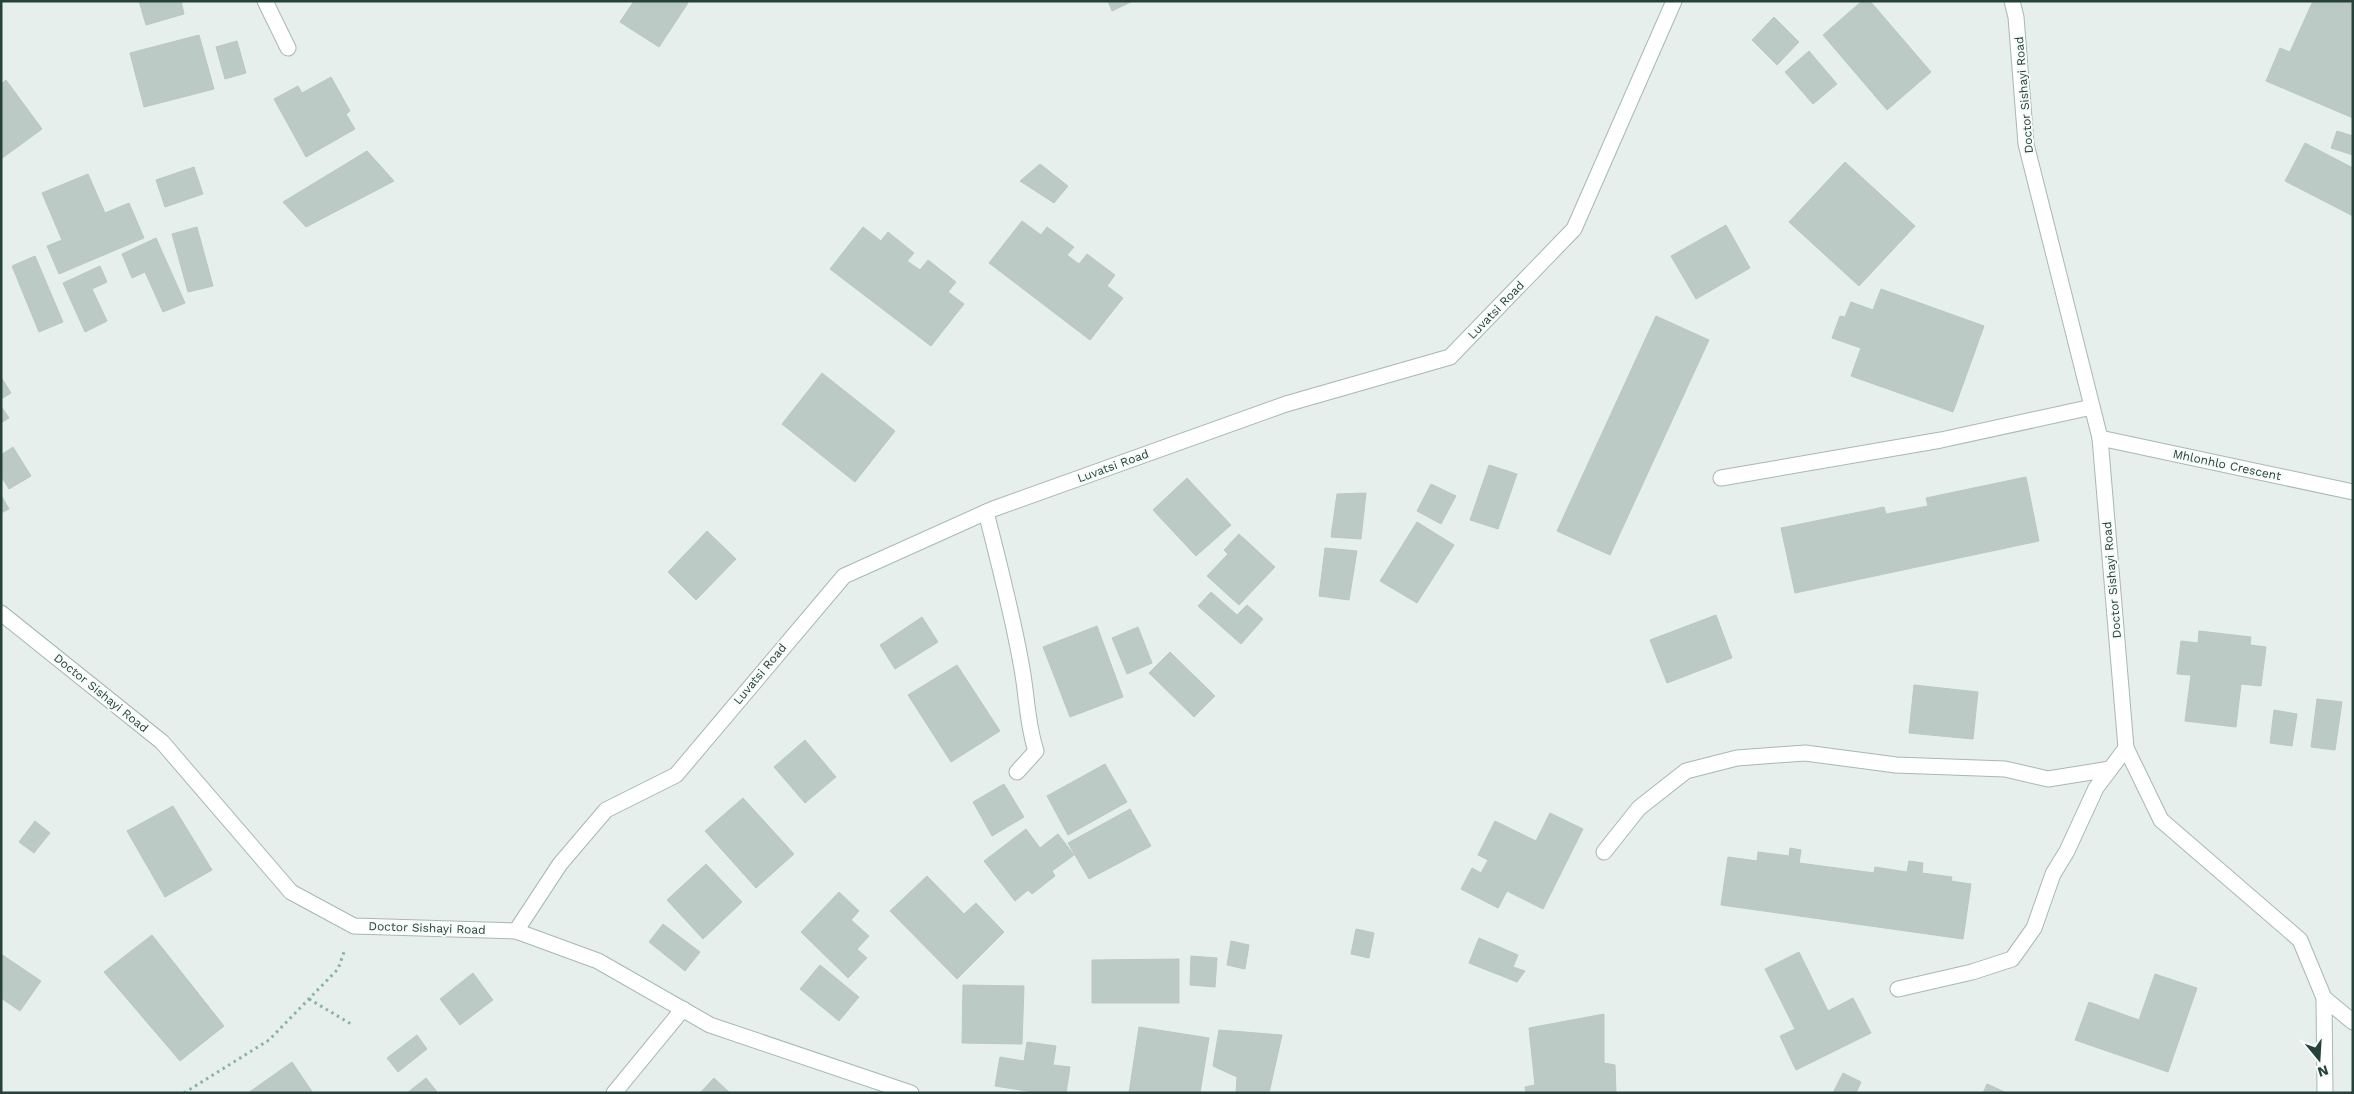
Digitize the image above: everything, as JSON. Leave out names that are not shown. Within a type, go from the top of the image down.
[{"type":"street","points":[[265,1],[288,48]]},
{"type":"street","name":"Luvatsi Road","points":[[516,931],[560,864],[606,810],[676,775],[844,576],[986,512],[1286,404],[1450,357],[1574,229],[1674,1]]},
{"type":"street","name":"Doctor Sishayi Road","points":[[2012,1],[2016,17],[2026,144],[2100,438],[2126,748],[2161,820],[2300,940],[2324,998],[2325,1093]]},
{"type":"street","points":[[1721,478],[1941,440],[2092,407]]},
{"type":"street","name":"Mhlonhlo Crescent","points":[[2100,438],[2353,492]]},
{"type":"street","points":[[986,512],[1015,630],[1023,671],[1029,729],[1036,751],[1017,772]]},
{"type":"street","name":"Doctor Sishayi Road","points":[[1,613],[162,742],[291,892],[354,926],[516,931],[598,961],[710,1025],[911,1093]]},
{"type":"street","points":[[1898,989],[1972,972],[2012,959],[2034,928],[2053,874],[2067,851],[2096,788],[2126,748]]},
{"type":"street","points":[[1604,852],[1639,808],[1686,772],[1737,758],[1805,753],[1896,765],[2005,769],[2048,779],[2110,769]]},
{"type":"street","points":[[2324,998],[2353,1022]]},
{"type":"street","points":[[614,1093],[683,1009]]},
{"type":"path","points":[[184,1093],[269,1040],[338,969],[354,926]]},
{"type":"path","points":[[310,999],[352,1024]]},
{"type":"building","points":[[139,1],[181,1],[184,14],[146,25]]},
{"type":"building","points":[[634,1],[685,1],[688,3],[659,47],[620,22]]},
{"type":"building","points":[[1108,1],[1133,1],[1112,11]]},
{"type":"building","points":[[1862,1],[1870,1],[1931,72],[1887,110],[1823,35]]},
{"type":"building","points":[[2313,1],[2346,1],[2353,4],[2353,118],[2266,81],[2280,48],[2290,52]]},
{"type":"building","points":[[1774,17],[1799,42],[1777,65],[1752,40]]},
{"type":"building","points":[[199,35],[214,89],[144,107],[130,53]]},
{"type":"building","points":[[237,41],[246,73],[225,79],[216,47]]},
{"type":"building","points":[[1809,51],[1837,84],[1813,104],[1785,72]]},
{"type":"building","points":[[331,77],[350,111],[346,114],[355,129],[306,157],[274,99],[298,86],[302,93]]},
{"type":"building","points":[[6,80],[42,129],[1,159],[1,84]]},
{"type":"building","points":[[2337,131],[2353,136],[2353,155],[2331,148]]},
{"type":"building","points":[[2305,143],[2353,168],[2353,216],[2285,181]]},
{"type":"building","points":[[367,151],[394,181],[306,227],[283,202]]},
{"type":"building","points":[[1845,162],[1915,226],[1859,286],[1789,222]]},
{"type":"building","points":[[1040,164],[1068,186],[1054,203],[1020,181]]},
{"type":"building","points":[[194,167],[203,194],[165,207],[156,180]]},
{"type":"building","points":[[88,174],[105,213],[129,203],[144,238],[59,274],[47,246],[62,240],[42,193]]},
{"type":"building","points":[[1022,221],[1041,235],[1047,227],[1074,247],[1067,255],[1079,264],[1087,254],[1115,275],[1107,286],[1123,298],[1090,340],[989,263]]},
{"type":"building","points":[[1726,225],[1750,268],[1696,299],[1671,256]]},
{"type":"building","points":[[197,227],[213,286],[188,292],[172,234]]},
{"type":"building","points":[[863,227],[881,241],[888,232],[914,253],[907,261],[920,270],[928,260],[956,282],[948,292],[964,304],[931,346],[830,269]]},
{"type":"building","points":[[156,238],[185,303],[163,312],[145,272],[132,278],[122,254]]},
{"type":"building","points":[[35,256],[63,322],[39,332],[12,266]]},
{"type":"building","points":[[100,266],[107,282],[92,289],[107,321],[85,332],[63,283]]},
{"type":"building","points":[[1881,289],[1984,326],[1953,412],[1851,376],[1861,348],[1832,338],[1840,316],[1845,317],[1851,302],[1873,310]]},
{"type":"building","points":[[1656,316],[1709,340],[1610,555],[1557,531]]},
{"type":"building","points":[[822,373],[895,431],[855,482],[782,424]]},
{"type":"building","points":[[1,377],[11,393],[1,399]]},
{"type":"building","points":[[1,406],[9,418],[1,423]]},
{"type":"building","points":[[13,447],[31,476],[9,489],[1,476],[1,455]]},
{"type":"building","points":[[1489,465],[1517,474],[1498,529],[1470,520]]},
{"type":"building","points":[[2026,477],[2039,541],[1795,593],[1781,528],[1884,507],[1886,514],[1928,506],[1926,498]]},
{"type":"building","points":[[1187,478],[1231,525],[1196,556],[1153,510]]},
{"type":"building","points":[[1431,484],[1456,496],[1441,524],[1417,511]]},
{"type":"building","points":[[1366,493],[1361,539],[1331,537],[1337,494]]},
{"type":"building","points":[[1,495],[9,509],[1,513]]},
{"type":"building","points":[[1417,522],[1454,545],[1417,603],[1380,581]]},
{"type":"building","points":[[707,531],[736,559],[696,600],[668,572]]},
{"type":"building","points":[[1239,534],[1275,567],[1239,605],[1207,576],[1228,554],[1224,550]]},
{"type":"building","points":[[1325,548],[1357,551],[1349,600],[1319,596]]},
{"type":"building","points":[[1211,592],[1237,615],[1247,605],[1263,619],[1241,644],[1198,606]]},
{"type":"building","points":[[1716,615],[1732,658],[1667,683],[1650,640]]},
{"type":"building","points":[[922,617],[938,642],[895,669],[880,645]]},
{"type":"building","points":[[1097,626],[1123,697],[1070,717],[1043,647]]},
{"type":"building","points":[[1138,627],[1152,663],[1127,674],[1112,638]]},
{"type":"building","points":[[2199,631],[2251,637],[2250,645],[2266,647],[2261,686],[2241,684],[2236,727],[2185,721],[2191,675],[2177,674],[2181,641],[2198,643]]},
{"type":"building","points":[[1170,652],[1215,696],[1194,717],[1149,673]]},
{"type":"building","points":[[957,665],[1000,731],[951,762],[908,695]]},
{"type":"building","points":[[1914,685],[1978,692],[1973,739],[1909,733]]},
{"type":"building","points":[[2317,699],[2342,702],[2335,750],[2311,747]]},
{"type":"building","points":[[2274,710],[2297,714],[2292,746],[2270,743]]},
{"type":"building","points":[[805,740],[836,777],[805,803],[774,767]]},
{"type":"building","points":[[1105,764],[1127,802],[1068,835],[1047,796]]},
{"type":"building","points":[[1004,784],[1024,817],[992,836],[973,802]]},
{"type":"building","points":[[743,798],[794,854],[756,888],[705,831]]},
{"type":"building","points":[[173,806],[212,870],[165,897],[127,831]]},
{"type":"building","points":[[1130,809],[1151,846],[1089,879],[1068,843]]},
{"type":"building","points":[[1550,813],[1583,829],[1543,909],[1507,891],[1498,908],[1461,889],[1472,868],[1481,873],[1488,860],[1478,855],[1495,821],[1536,841]]},
{"type":"building","points":[[35,821],[50,833],[34,853],[19,842]]},
{"type":"building","points":[[1026,829],[1040,848],[1058,834],[1074,855],[1052,871],[1055,876],[1032,894],[1028,890],[1015,901],[984,861]]},
{"type":"building","points":[[1790,848],[1801,850],[1799,863],[1874,873],[1875,867],[1907,872],[1909,861],[1923,863],[1922,873],[1952,877],[1951,881],[1971,884],[1963,939],[1721,905],[1728,857],[1757,861],[1758,852],[1789,856]]},
{"type":"building","points":[[706,864],[742,902],[703,939],[667,900]]},
{"type":"building","points":[[927,876],[964,914],[976,903],[1004,932],[957,979],[890,911]]},
{"type":"building","points":[[839,892],[859,911],[851,920],[869,936],[857,949],[867,958],[848,978],[801,932]]},
{"type":"building","points":[[663,924],[700,952],[685,971],[649,942]]},
{"type":"building","points":[[1356,929],[1374,933],[1369,958],[1351,954]]},
{"type":"building","points":[[152,935],[224,1026],[180,1061],[104,972]]},
{"type":"building","points":[[1479,938],[1518,955],[1513,967],[1525,971],[1517,982],[1469,963]]},
{"type":"building","points":[[1231,941],[1249,945],[1245,969],[1227,965]]},
{"type":"building","points":[[1799,952],[1828,1011],[1853,998],[1871,1033],[1796,1070],[1780,1036],[1795,1029],[1765,969]]},
{"type":"building","points":[[1,954],[41,981],[20,1011],[1,998]]},
{"type":"building","points":[[1191,956],[1217,958],[1215,987],[1190,985]]},
{"type":"building","points":[[1179,959],[1179,1003],[1092,1003],[1092,960]]},
{"type":"building","points":[[820,965],[859,997],[839,1021],[800,989]]},
{"type":"building","points":[[473,973],[493,1000],[460,1025],[440,999]]},
{"type":"building","points":[[2155,974],[2197,988],[2168,1072],[2075,1040],[2089,1002],[2139,1020]]},
{"type":"building","points":[[963,985],[1024,986],[1022,1044],[962,1043]]},
{"type":"building","points":[[1604,1014],[1604,1063],[1615,1065],[1616,1093],[1526,1093],[1525,1087],[1535,1085],[1529,1028]]},
{"type":"building","points":[[1139,1027],[1209,1038],[1200,1093],[1129,1093]]},
{"type":"building","points":[[1219,1030],[1282,1035],[1269,1093],[1236,1093],[1237,1077],[1213,1066]]},
{"type":"building","points":[[417,1035],[427,1049],[398,1072],[387,1058]]},
{"type":"building","points":[[1027,1042],[1056,1046],[1053,1065],[1070,1067],[1066,1093],[1040,1093],[995,1086],[1000,1057],[1024,1061]]},
{"type":"building","points":[[292,1062],[313,1093],[248,1093]]},
{"type":"building","points":[[1843,1073],[1861,1082],[1856,1093],[1833,1093]]},
{"type":"building","points":[[426,1078],[438,1093],[407,1093]]},
{"type":"building","points":[[714,1078],[730,1093],[700,1093]]},
{"type":"building","points":[[1987,1084],[2007,1093],[1983,1093]]}]
